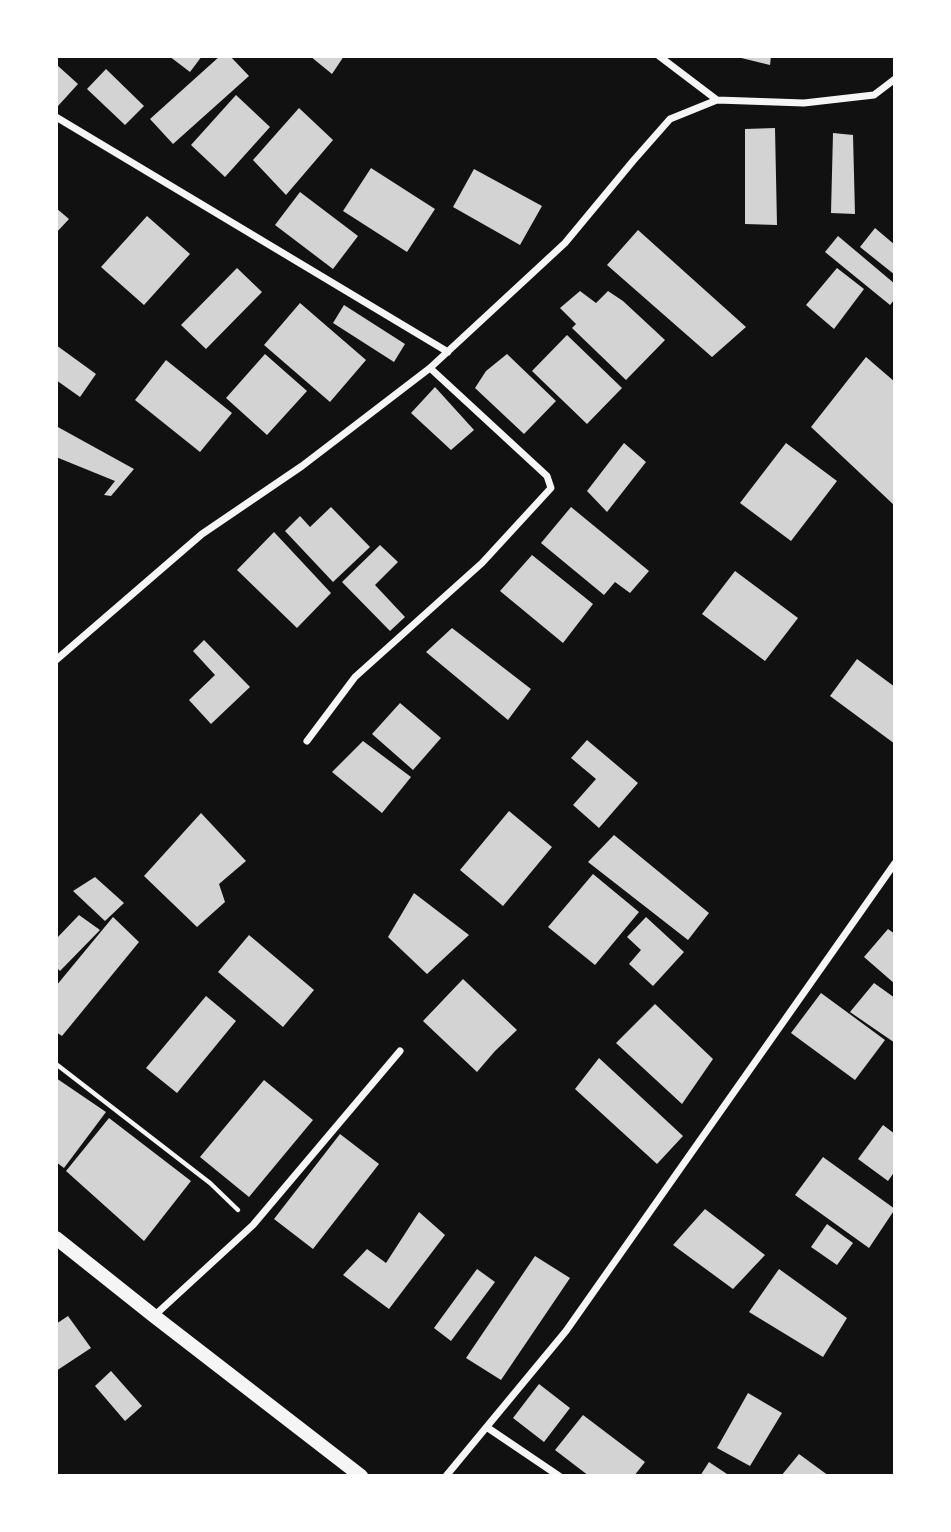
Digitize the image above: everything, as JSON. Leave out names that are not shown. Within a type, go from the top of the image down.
[{"type":"main road","points":[[56,1238],[361,1476]]},
{"type":"street","points":[[659,56],[717,100]]},
{"type":"street","points":[[56,660],[202,534],[302,466],[430,368],[565,243],[670,119],[717,100],[804,103],[874,94],[895,79]]},
{"type":"street","points":[[56,117],[447,352]]},
{"type":"street","points":[[307,741],[355,677],[482,563],[551,488],[547,475],[430,368]]},
{"type":"street","points":[[446,1476],[566,1331],[895,863]]},
{"type":"street","points":[[154,1316],[253,1225],[400,1051]]},
{"type":"street","points":[[488,1428],[559,1476]]},
{"type":"path","points":[[56,1064],[210,1183],[253,1225]]},
{"type":"building","points":[[169,56],[202,56],[190,72]]},
{"type":"building","points":[[220,56],[230,56],[249,76],[173,144],[150,119]]},
{"type":"building","points":[[310,56],[344,56],[332,74]]},
{"type":"building","points":[[733,56],[771,56],[770,65]]},
{"type":"building","points":[[57,65],[78,84],[58,106],[56,104]]},
{"type":"building","points":[[106,69],[144,106],[125,125],[87,89]]},
{"type":"building","points":[[236,95],[270,127],[225,177],[191,145]]},
{"type":"building","points":[[299,108],[333,140],[286,195],[253,160]]},
{"type":"building","points":[[775,128],[777,225],[745,224],[745,129]]},
{"type":"building","points":[[833,133],[853,135],[855,214],[831,213]]},
{"type":"building","points":[[371,168],[435,209],[407,252],[343,211]]},
{"type":"building","points":[[474,169],[542,206],[520,245],[453,207]]},
{"type":"building","points":[[300,192],[358,236],[333,269],[275,225]]},
{"type":"building","points":[[56,208],[69,219],[56,233]]},
{"type":"building","points":[[147,216],[190,254],[144,305],[101,267]]},
{"type":"building","points":[[875,228],[895,245],[895,275],[860,247]]},
{"type":"building","points":[[638,230],[746,327],[712,357],[607,265]]},
{"type":"building","points":[[838,236],[895,284],[895,299],[890,305],[825,252]]},
{"type":"building","points":[[237,268],[262,292],[206,349],[181,325]]},
{"type":"building","points":[[837,268],[864,289],[834,329],[806,305]]},
{"type":"building","points":[[580,291],[596,303],[608,291],[623,301],[665,340],[626,380],[572,328],[576,324],[560,308]]},
{"type":"building","points":[[300,303],[366,360],[330,402],[264,345]]},
{"type":"building","points":[[344,305],[405,344],[394,362],[333,323]]},
{"type":"building","points":[[567,335],[622,388],[587,424],[532,371]]},
{"type":"building","points":[[56,345],[96,374],[80,397],[56,380]]},
{"type":"building","points":[[265,354],[307,391],[267,435],[226,398]]},
{"type":"building","points":[[507,354],[556,401],[524,434],[475,388],[486,371]]},
{"type":"building","points":[[866,357],[895,382],[895,506],[811,427]]},
{"type":"building","points":[[166,360],[232,413],[200,452],[135,400]]},
{"type":"building","points":[[435,387],[474,430],[451,450],[411,413]]},
{"type":"building","points":[[56,426],[134,469],[111,496],[104,495],[115,481],[56,457]]},
{"type":"building","points":[[624,443],[646,462],[607,512],[587,491]]},
{"type":"building","points":[[786,443],[837,481],[791,541],[740,503]]},
{"type":"building","points":[[331,507],[370,547],[333,582],[285,531],[300,516],[310,527]]},
{"type":"building","points":[[571,507],[649,571],[630,593],[615,582],[604,595],[541,543]]},
{"type":"building","points":[[274,532],[331,593],[297,628],[237,570]]},
{"type":"building","points":[[380,545],[398,562],[375,585],[405,617],[390,631],[342,582]]},
{"type":"building","points":[[532,555],[593,604],[563,643],[500,591]]},
{"type":"building","points":[[735,571],[798,618],[765,661],[702,614]]},
{"type":"building","points":[[452,628],[531,689],[508,720],[426,652]]},
{"type":"building","points":[[204,640],[250,687],[211,724],[189,700],[215,675],[193,651]]},
{"type":"building","points":[[857,659],[895,687],[895,744],[830,696]]},
{"type":"building","points":[[400,703],[441,738],[413,770],[372,734]]},
{"type":"building","points":[[587,740],[638,783],[599,828],[573,805],[596,779],[571,758]]},
{"type":"building","points":[[363,741],[411,777],[382,813],[332,772]]},
{"type":"building","points":[[509,811],[552,847],[503,906],[460,870]]},
{"type":"building","points":[[201,813],[246,861],[219,884],[225,902],[197,927],[144,876]]},
{"type":"building","points":[[614,835],[709,913],[688,940],[588,862]]},
{"type":"building","points":[[593,874],[639,912],[595,965],[548,927]]},
{"type":"building","points":[[95,877],[124,903],[105,921],[73,891]]},
{"type":"building","points":[[414,893],[469,935],[427,974],[388,937]]},
{"type":"building","points":[[79,915],[100,930],[60,971],[56,967],[56,939]]},
{"type":"building","points":[[113,917],[139,942],[62,1036],[56,1032],[56,986]]},
{"type":"building","points":[[646,917],[684,952],[653,986],[629,964],[641,950],[627,937]]},
{"type":"building","points":[[888,929],[895,934],[895,984],[864,957]]},
{"type":"building","points":[[249,935],[314,990],[283,1027],[218,972]]},
{"type":"building","points":[[463,979],[517,1030],[477,1072],[423,1021]]},
{"type":"building","points":[[874,983],[895,998],[895,1043],[850,1012]]},
{"type":"building","points":[[821,993],[885,1040],[855,1080],[791,1033]]},
{"type":"building","points":[[206,996],[236,1021],[177,1093],[146,1068]]},
{"type":"building","points":[[655,1004],[713,1059],[682,1104],[616,1043]]},
{"type":"building","points":[[599,1058],[683,1136],[657,1164],[575,1089]]},
{"type":"building","points":[[56,1078],[106,1112],[64,1168],[56,1162]]},
{"type":"building","points":[[264,1080],[313,1120],[249,1197],[200,1157]]},
{"type":"building","points":[[109,1118],[191,1181],[144,1241],[66,1171]]},
{"type":"building","points":[[883,1125],[895,1134],[895,1171],[888,1181],[858,1159]]},
{"type":"building","points":[[340,1134],[379,1164],[313,1249],[274,1219]]},
{"type":"building","points":[[823,1157],[895,1209],[869,1248],[795,1195]]},
{"type":"building","points":[[705,1209],[765,1255],[733,1289],[673,1245]]},
{"type":"building","points":[[419,1212],[445,1235],[389,1309],[343,1275],[367,1249],[386,1263]]},
{"type":"building","points":[[827,1224],[853,1243],[837,1265],[811,1247]]},
{"type":"building","points":[[535,1256],[570,1278],[501,1380],[466,1358]]},
{"type":"building","points":[[477,1269],[495,1282],[451,1341],[434,1328]]},
{"type":"building","points":[[779,1269],[847,1318],[823,1357],[749,1312]]},
{"type":"building","points":[[68,1316],[91,1348],[56,1371],[56,1324]]},
{"type":"building","points":[[111,1371],[142,1406],[125,1421],[95,1386]]},
{"type":"building","points":[[539,1384],[570,1408],[544,1442],[513,1418]]},
{"type":"building","points":[[748,1393],[782,1413],[750,1466],[717,1448]]},
{"type":"building","points":[[583,1415],[645,1462],[634,1476],[589,1476],[555,1450]]},
{"type":"building","points":[[799,1454],[829,1476],[781,1476]]},
{"type":"building","points":[[709,1462],[730,1476],[700,1476]]}]
